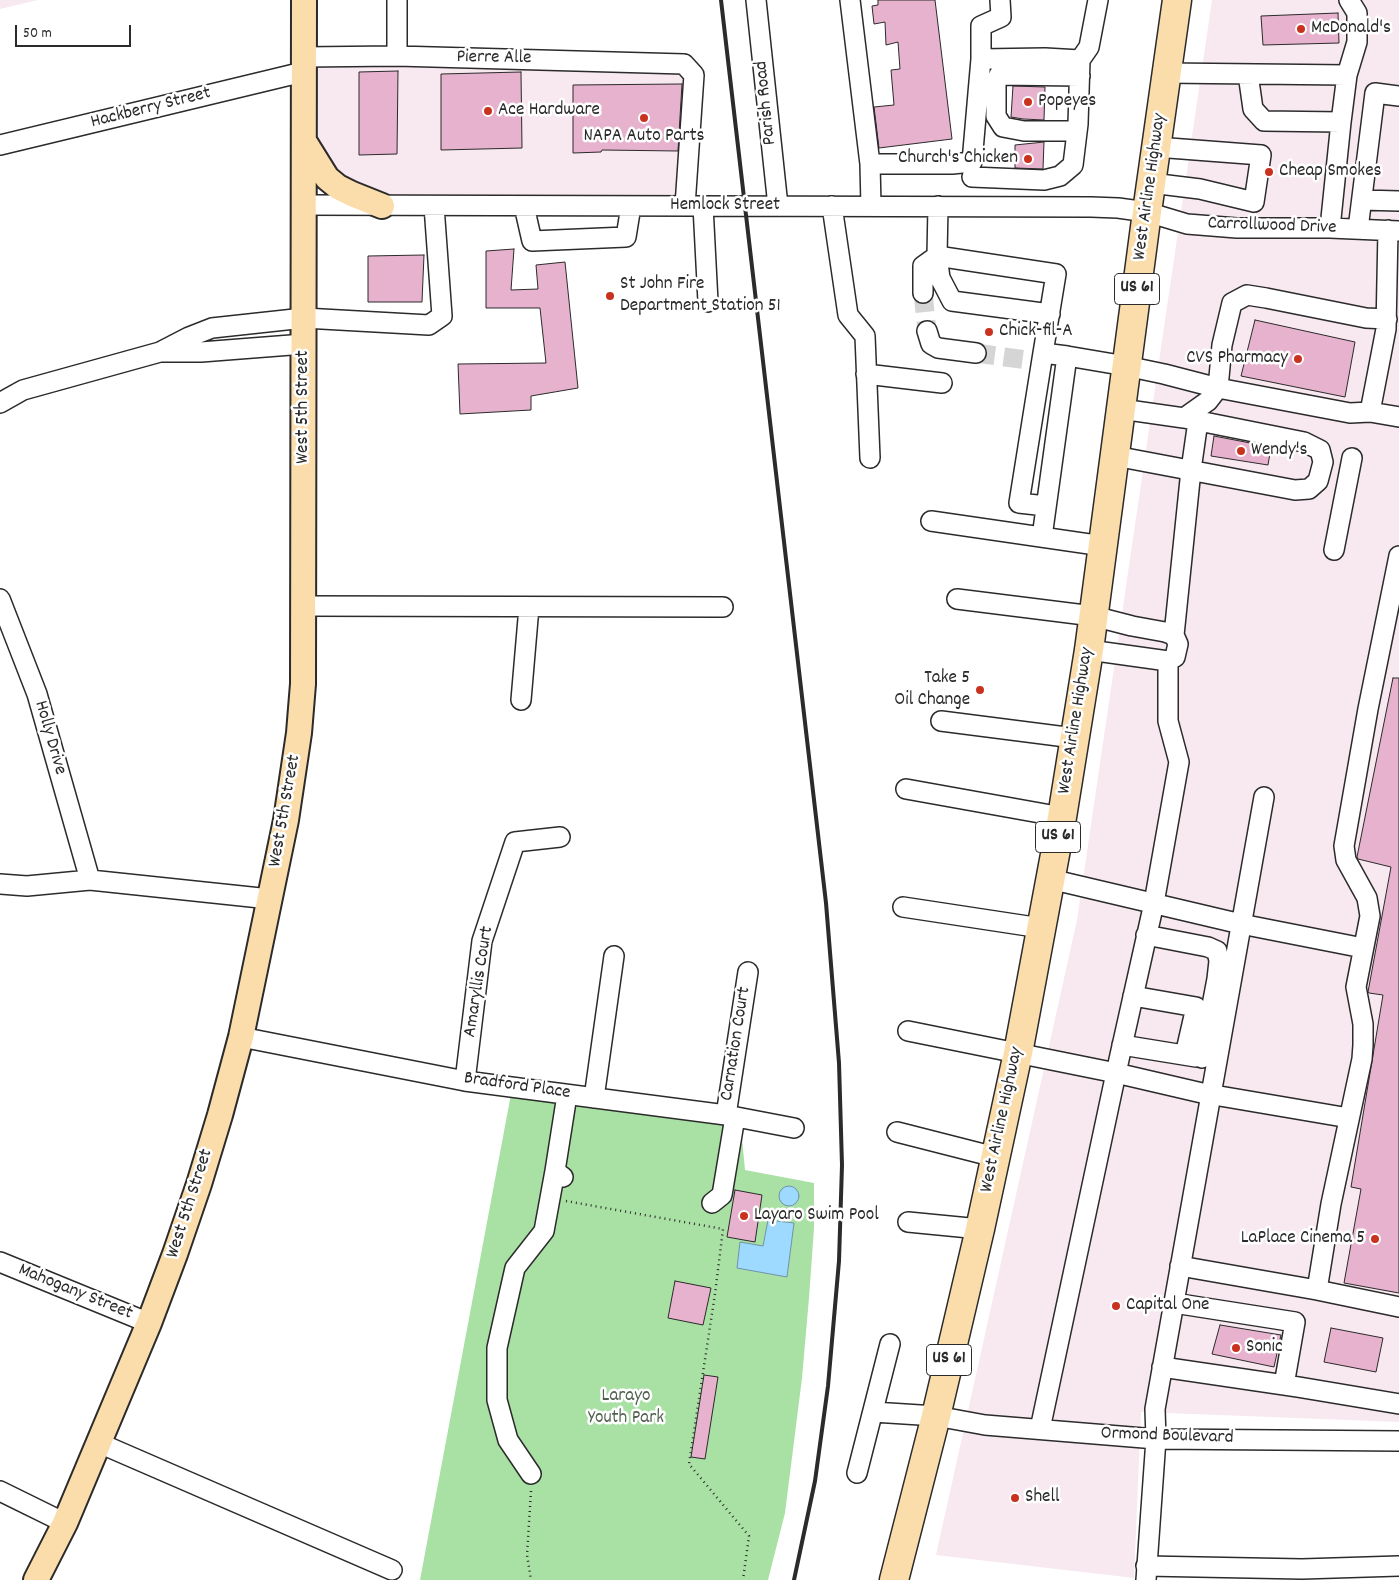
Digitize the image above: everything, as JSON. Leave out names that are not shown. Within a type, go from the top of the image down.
[{"type":"highway","name":"West Airline Highway","points":[[894,1580],[936,1416],[980,1229],[1018,1053],[1062,816],[1089,650],[1177,0]]},
{"type":"main road","name":"West 5th Street","points":[[36,1580],[65,1523],[149,1323],[199,1184],[220,1115],[240,1037],[286,820],[298,733],[302,684],[304,606],[302,206],[304,0]]},
{"type":"main road","points":[[303,140],[317,164],[332,183],[352,194],[382,206]]},
{"type":"street","points":[[397,0],[397,56]]},
{"type":"street","name":"Parish Road","points":[[756,0],[778,206]]},
{"type":"street","points":[[850,0],[870,164],[872,206]]},
{"type":"street","points":[[972,206],[972,170],[981,26],[1001,17],[1000,0]]},
{"type":"street","points":[[870,164],[952,164],[972,170],[1044,180],[1060,176],[1073,165],[1077,131],[1080,68],[1089,47],[1098,0]]},
{"type":"street","points":[[1330,228],[1347,75],[1357,42],[1358,13],[1349,0]]},
{"type":"street","name":"Pierre Alle","points":[[303,64],[397,56],[684,64],[694,75],[694,206]]},
{"type":"street","points":[[980,59],[1045,58],[1080,68]]},
{"type":"street","name":"Hackberry Street","points":[[0,145],[303,64]]},
{"type":"street","points":[[1077,131],[1024,131],[1002,127],[996,116],[996,82],[999,75],[1080,68]]},
{"type":"street","points":[[1166,74],[1347,75]]},
{"type":"street","points":[[1248,74],[1253,109],[1264,121],[1341,122]]},
{"type":"street","points":[[1358,229],[1375,93],[1399,96]]},
{"type":"street","points":[[1151,183],[1200,190],[1254,202],[1261,154],[1156,147]]},
{"type":"street","points":[[1362,200],[1399,201]]},
{"type":"street","name":"Hemlock Street","points":[[302,206],[972,206],[1100,207],[1147,212]]},
{"type":"street","points":[[0,403],[23,390],[160,352],[212,328],[304,318],[429,326],[442,316],[434,206]]},
{"type":"street","points":[[524,206],[532,241],[626,236],[631,206]]},
{"type":"street","points":[[694,206],[708,302]]},
{"type":"street","points":[[832,206],[848,315],[865,336],[870,458]]},
{"type":"street","points":[[938,206],[937,256],[940,278],[952,301],[1050,314]]},
{"type":"street","name":"Carrollwood Drive","points":[[1147,212],[1186,224],[1237,228],[1394,230]]},
{"type":"street","points":[[1370,412],[1386,329],[1394,230]]},
{"type":"street","points":[[923,293],[923,266],[937,256],[1056,274],[1050,314],[1035,356],[1019,503],[1046,506]]},
{"type":"street","points":[[1225,428],[1216,408],[1218,371],[1232,303],[1246,295],[1366,318],[1386,319]]},
{"type":"street","points":[[927,331],[931,344],[938,348],[976,353]]},
{"type":"street","points":[[160,352],[201,352],[304,344]]},
{"type":"street","points":[[1035,356],[1067,356],[1164,374],[1218,388],[1350,412],[1370,412],[1399,417]]},
{"type":"street","points":[[1042,537],[1067,356]]},
{"type":"street","points":[[866,374],[942,383]]},
{"type":"street","points":[[1089,650],[1168,661],[1175,657],[1178,644],[1174,635],[1191,470],[1191,420],[1218,388]]},
{"type":"street","points":[[1114,456],[1295,490],[1309,489],[1318,481],[1323,462],[1320,450],[1304,442],[1191,420],[1121,409]]},
{"type":"street","points":[[1334,550],[1352,458]]},
{"type":"street","points":[[931,521],[1103,546]]},
{"type":"street","points":[[1317,1290],[1332,1204],[1362,1059],[1363,1045],[1362,1024],[1356,987],[1370,916],[1367,898],[1346,860],[1344,846],[1368,708],[1399,556]]},
{"type":"street","name":"Holly Drive","points":[[0,599],[36,694],[90,880]]},
{"type":"street","points":[[957,600],[1093,616],[1174,635]]},
{"type":"street","points":[[304,606],[723,607]]},
{"type":"street","points":[[521,700],[529,607]]},
{"type":"street","points":[[1040,1430],[1154,903],[1179,762],[1168,721],[1168,661]]},
{"type":"street","points":[[941,721],[1074,738]]},
{"type":"street","points":[[906,789],[1062,816]]},
{"type":"street","points":[[1201,1058],[1241,924],[1264,797]]},
{"type":"street","name":"Amaryllis Court","points":[[465,1081],[482,941],[516,842],[560,837]]},
{"type":"street","points":[[1050,879],[1241,924],[1363,948]]},
{"type":"street","points":[[0,884],[27,886],[90,880],[270,899]]},
{"type":"street","points":[[903,907],[1041,928]]},
{"type":"street","points":[[1146,935],[1208,947],[1217,951],[1219,961],[1217,979],[1201,1058]]},
{"type":"street","points":[[594,1098],[614,956]]},
{"type":"street","name":"Carnation Court","points":[[712,1203],[722,1195],[723,1164],[731,1116],[748,972]]},
{"type":"street","points":[[1133,996],[1196,1007],[1201,1058],[1211,1094],[1155,1409],[1156,1439],[1146,1573],[1399,1566]]},
{"type":"street","points":[[908,1031],[1116,1072],[1211,1094],[1349,1118]]},
{"type":"street","name":"Bradford Place","points":[[240,1037],[465,1081],[731,1116],[794,1128]]},
{"type":"street","points":[[1122,1045],[1201,1058]]},
{"type":"street","points":[[531,1474],[508,1440],[497,1400],[497,1348],[515,1268],[544,1231],[550,1198],[559,1174],[566,1135],[567,1094]]},
{"type":"street","points":[[897,1132],[995,1157]]},
{"type":"street","points":[[908,1222],[980,1229]]},
{"type":"street","name":"Mahogany Street","points":[[0,1262],[149,1323]]},
{"type":"street","points":[[1180,1266],[1317,1290],[1399,1307]]},
{"type":"street","points":[[1174,1303],[1295,1322],[1284,1385]]},
{"type":"street","points":[[857,1473],[890,1344]]},
{"type":"street","points":[[1162,1367],[1399,1404]]},
{"type":"street","name":"Ormond Boulevard","points":[[873,1412],[936,1416],[985,1425],[1156,1439],[1399,1441]]},
{"type":"street","points":[[99,1443],[392,1570]]},
{"type":"street","points":[[0,1491],[65,1523]]},
{"type":"path","points":[[550,1198],[723,1229],[689,1464],[749,1536],[743,1580]]},
{"type":"path","points":[[531,1474],[527,1555],[531,1580]]},
{"type":"shaded area","points":[[0,0],[38,0],[0,9]]},
{"type":"shaded area","points":[[1212,0],[1399,0],[1399,1422],[1141,1412],[1134,1578],[936,1555],[1077,920]]},
{"type":"shaded area","points":[[303,57],[684,64],[694,75],[685,206],[382,206],[303,140]]},
{"type":"green space","name":"Larayo Youth Park","points":[[511,1094],[741,1128],[745,1170],[814,1183],[814,1228],[802,1378],[785,1513],[768,1580],[420,1580]]},
{"type":"water","points":[[789,1186],[796,1189],[799,1196],[796,1203],[789,1206],[782,1203],[779,1196],[782,1189]]},
{"type":"water","points":[[768,1220],[794,1223],[787,1277],[737,1268],[740,1242],[763,1246]]},
{"type":"building","points":[[878,0],[935,0],[952,139],[879,148],[874,107],[894,105],[891,70],[900,69],[898,42],[886,45],[885,22],[874,24],[872,6],[878,5]]},
{"type":"building","points":[[1338,13],[1339,43],[1263,45],[1261,16]]},
{"type":"building","points":[[398,71],[397,154],[359,155],[359,72]]},
{"type":"building","points":[[521,72],[522,148],[441,150],[441,74]]},
{"type":"building","points":[[682,84],[678,151],[602,150],[601,152],[573,153],[573,85]]},
{"type":"building","name":"Popeyes","points":[[1013,86],[1045,87],[1044,120],[1011,117]]},
{"type":"building","points":[[1044,142],[1043,169],[1015,168],[1015,145]]},
{"type":"building","points":[[514,249],[511,290],[538,289],[536,265],[565,262],[578,388],[531,396],[531,410],[460,414],[458,364],[546,363],[540,308],[486,308],[486,251]]},
{"type":"building","points":[[424,255],[422,302],[368,302],[368,256]]},
{"type":"building","points":[[1255,320],[1355,342],[1345,397],[1241,376]]},
{"type":"building","name":"Wendy's","points":[[1214,436],[1271,447],[1268,465],[1211,456]]},
{"type":"building","points":[[1393,678],[1399,678],[1399,1293],[1344,1283],[1361,1189],[1351,1187],[1383,995],[1368,992],[1391,867],[1358,859],[1357,857]]},
{"type":"building","name":"Layaro Swim Pool","points":[[735,1190],[762,1195],[755,1242],[727,1237]]},
{"type":"building","points":[[675,1281],[711,1288],[703,1325],[668,1318]]},
{"type":"building","points":[[1220,1325],[1281,1335],[1274,1367],[1212,1354]]},
{"type":"building","points":[[1331,1328],[1383,1338],[1376,1372],[1324,1362]]},
{"type":"building","points":[[704,1375],[718,1377],[705,1459],[691,1457]]},
{"type":"tunnel","points":[[923,293],[927,331]]},
{"type":"tunnel","points":[[976,353],[1027,360]]},
{"type":"railway","points":[[721,0],[826,903],[839,1063],[842,1165],[839,1261],[828,1386],[815,1481],[794,1580]]},
{"type":"place","name":"McDonald's","points":[[1301,29]]},
{"type":"place","name":"Popeyes","points":[[1028,102]]},
{"type":"place","name":"Ace Hardware","points":[[488,111]]},
{"type":"place","name":"NAPA Auto Parts","points":[[644,118]]},
{"type":"place","name":"Church's Chicken","points":[[1028,159]]},
{"type":"place","name":"Cheap Smokes","points":[[1269,172]]},
{"type":"place","name":"St John Fire Department Station 51","points":[[610,296]]},
{"type":"place","name":"Chick-fil-A","points":[[989,332]]},
{"type":"place","name":"CVS Pharmacy","points":[[1298,359]]},
{"type":"place","name":"Wendy's","points":[[1241,451]]},
{"type":"place","name":"Take 5 Oil Change","points":[[980,690]]},
{"type":"place","name":"Layaro Swim Pool","points":[[744,1216]]},
{"type":"place","name":"LaPlace Cinema 5","points":[[1375,1239]]},
{"type":"place","name":"Capital One","points":[[1116,1306]]},
{"type":"place","name":"Sonic","points":[[1236,1348]]},
{"type":"place","name":"Shell","points":[[1015,1498]]}]
